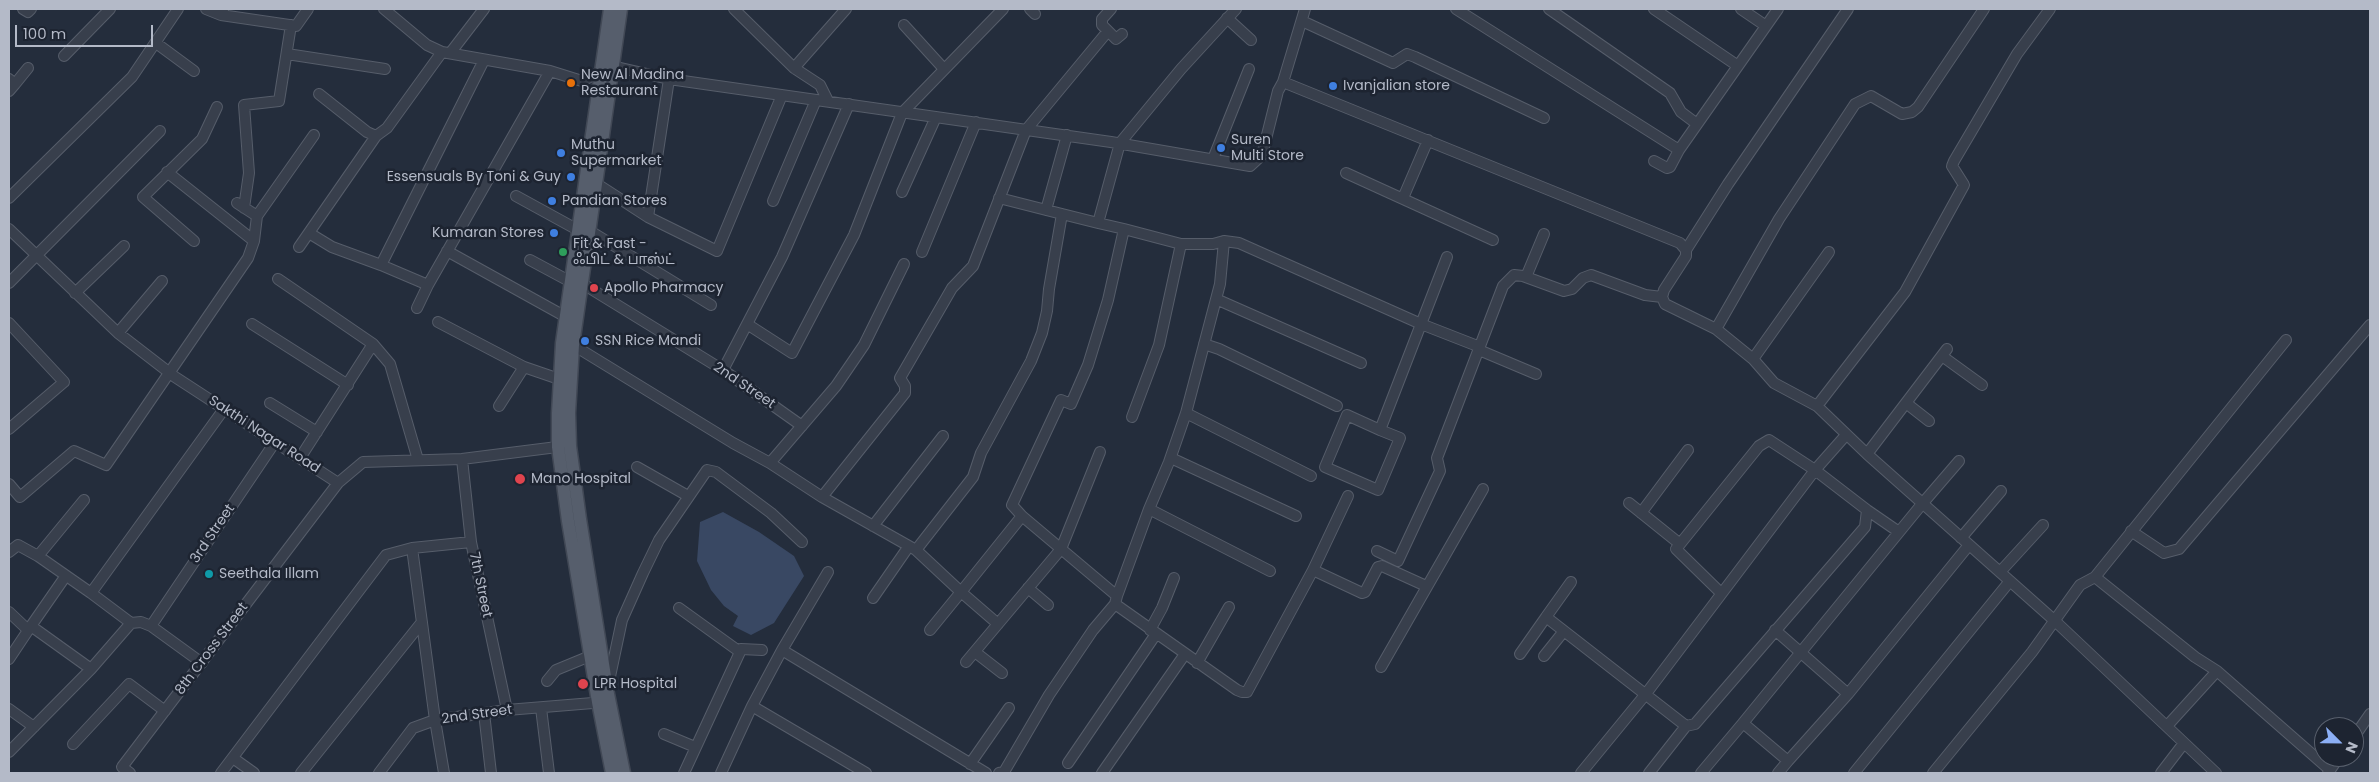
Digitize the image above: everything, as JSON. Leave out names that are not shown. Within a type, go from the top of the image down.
[{"type":"main road","points":[[584,231],[597,184],[610,9]]},
{"type":"main road","points":[[612,773],[604,702],[607,689],[564,446],[577,283],[607,67],[621,9]]},
{"type":"main road","points":[[577,283],[566,317],[559,379],[564,446],[590,656],[624,773]]},
{"type":"street","points":[[23,9],[28,12],[31,9]]},
{"type":"street","points":[[64,56],[110,9]]},
{"type":"street","points":[[9,198],[132,78],[178,9]]},
{"type":"street","points":[[206,9],[296,26],[308,9]]},
{"type":"street","points":[[384,9],[427,45],[447,52],[484,60],[550,71],[582,81],[607,67],[669,79],[1120,143],[1250,166],[1262,155],[1278,92],[1283,82],[1305,9]]},
{"type":"street","points":[[299,247],[376,136],[388,128],[482,9]]},
{"type":"street","points":[[794,68],[846,9]]},
{"type":"street","points":[[747,324],[792,353],[854,235],[902,113],[1003,9]]},
{"type":"street","points":[[1111,9],[1101,22],[1116,39],[1122,34]]},
{"type":"street","points":[[1098,223],[1120,143],[1181,68],[1236,9]]},
{"type":"street","points":[[1456,9],[1679,150]]},
{"type":"street","points":[[1549,9],[1670,93],[1681,112],[1697,124]]},
{"type":"street","points":[[1654,9],[1738,66]]},
{"type":"street","points":[[1741,9],[1766,26]]},
{"type":"street","points":[[1654,161],[1667,168],[1670,167],[1679,150],[1778,9]]},
{"type":"street","points":[[1848,9],[1728,184],[1686,250],[1686,256],[1664,290],[1662,296],[1665,304],[1716,329],[1753,360],[1774,383],[1817,406],[1922,504],[2055,622],[2216,773]]},
{"type":"street","points":[[1716,329],[1779,219],[1855,104],[1871,96],[1902,114],[1912,112],[1918,107],[1984,9]]},
{"type":"street","points":[[1817,406],[1905,292],[1964,186],[1952,166],[1954,161],[2017,54],[2050,9]]},
{"type":"street","points":[[741,11],[794,68],[820,85],[828,101]]},
{"type":"street","points":[[1227,18],[1251,40]]},
{"type":"street","points":[[1302,21],[1394,63],[1407,54],[1415,57],[1544,118]]},
{"type":"street","points":[[257,216],[240,206],[249,173],[244,105],[279,101],[291,25]]},
{"type":"street","points":[[904,25],[944,69]]},
{"type":"street","points":[[822,497],[905,393],[905,386],[900,378],[952,288],[973,266],[1026,130],[1108,31]]},
{"type":"street","points":[[156,43],[194,71]]},
{"type":"street","points":[[287,54],[385,69]]},
{"type":"street","points":[[381,266],[484,60]]},
{"type":"street","points":[[11,84],[28,68]]},
{"type":"street","points":[[1213,160],[1249,69]]},
{"type":"street","points":[[417,308],[447,251],[550,71]]},
{"type":"street","points":[[648,217],[669,79]]},
{"type":"street","points":[[1283,82],[1680,243],[1686,250]]},
{"type":"street","points":[[319,94],[367,132],[376,136]]},
{"type":"street","points":[[597,184],[648,217],[716,252],[782,95]]},
{"type":"street","points":[[773,201],[816,100]]},
{"type":"street","points":[[723,370],[782,257],[848,104]]},
{"type":"street","points":[[194,241],[142,197],[202,139],[217,107]]},
{"type":"street","points":[[902,192],[936,117]]},
{"type":"street","points":[[922,252],[976,122]]},
{"type":"street","points":[[9,283],[160,130]]},
{"type":"street","points":[[9,484],[20,497],[74,451],[106,466],[248,258],[254,242],[257,216],[314,135]]},
{"type":"street","points":[[1046,210],[1067,135]]},
{"type":"street","points":[[1403,198],[1428,140]]},
{"type":"street","points":[[167,172],[254,242]]},
{"type":"street","points":[[1346,174],[1493,240]]},
{"type":"street","points":[[516,196],[584,231],[712,305]]},
{"type":"street","points":[[999,198],[1181,244],[1213,244],[1224,241],[1240,243],[1536,374]]},
{"type":"street","points":[[873,598],[912,548],[973,477],[981,453],[1031,361],[1042,333],[1047,311],[1062,214]]},
{"type":"street","name":"Sakthi Nagar Road","points":[[9,229],[118,333],[169,372],[338,483]]},
{"type":"street","points":[[1124,229],[1108,300],[1088,365],[1072,404],[1061,400],[1012,505],[1116,600],[1125,612],[1197,663],[1242,692],[1247,692],[1313,570],[1348,496]]},
{"type":"street","points":[[309,233],[332,247],[428,285]]},
{"type":"street","points":[[1526,277],[1544,234]]},
{"type":"street","points":[[999,773],[1004,772],[1049,695],[1092,630],[1116,600],[1149,509],[1171,458],[1186,413],[1216,299],[1224,260],[1224,241]]},
{"type":"street","points":[[1132,417],[1159,345],[1181,244]]},
{"type":"street","points":[[75,293],[124,246]]},
{"type":"street","points":[[447,251],[566,317]]},
{"type":"street","points":[[1753,360],[1828,252]]},
{"type":"street","points":[[1380,430],[1447,258]]},
{"type":"street","name":"2nd Street","points":[[530,260],[577,283],[723,370],[802,426]]},
{"type":"street","points":[[770,463],[836,386],[864,345],[904,264]]},
{"type":"street","points":[[1377,551],[1398,561],[1440,470],[1437,458],[1503,286],[1514,275],[1526,277],[1564,291],[1572,289],[1583,278],[1591,275],[1646,295],[1662,296]]},
{"type":"street","points":[[278,279],[373,344],[390,364],[418,460]]},
{"type":"street","points":[[118,333],[162,281]]},
{"type":"street","points":[[1216,299],[1361,363]]},
{"type":"street","points":[[438,322],[524,367],[559,379]]},
{"type":"street","points":[[9,323],[64,382],[10,424]]},
{"type":"street","points":[[252,324],[348,385]]},
{"type":"street","points":[[2131,531],[2164,553],[2179,549],[2370,325]]},
{"type":"street","points":[[1933,773],[2055,622],[2080,586],[2095,577],[2286,340]]},
{"type":"street","points":[[300,458],[373,344]]},
{"type":"street","points":[[1204,344],[1220,349],[1337,406]]},
{"type":"street","points":[[573,345],[770,463],[822,497],[912,548],[998,624]]},
{"type":"street","points":[[1867,454],[1944,353],[1982,384]]},
{"type":"street","points":[[499,406],[524,367]]},
{"type":"street","points":[[270,403],[317,432]]},
{"type":"street","points":[[1906,403],[1929,421]]},
{"type":"street","points":[[91,593],[224,409]]},
{"type":"street","points":[[1186,413],[1204,420],[1311,476]]},
{"type":"street","points":[[1347,415],[1380,430],[1400,438],[1378,490],[1325,467],[1347,415]]},
{"type":"street","points":[[1581,773],[1645,695],[1815,470],[1846,435]]},
{"type":"street","points":[[874,526],[943,436]]},
{"type":"street","points":[[1721,593],[1676,550],[1759,446],[1769,440],[1780,445],[1899,532]]},
{"type":"street","name":"3rd Street","points":[[151,626],[275,442]]},
{"type":"street","points":[[338,483],[363,462],[462,459],[564,446]]},
{"type":"street","points":[[1641,512],[1688,450]]},
{"type":"street","points":[[966,662],[1061,549],[1100,452]]},
{"type":"street","points":[[1171,458],[1296,516]]},
{"type":"street","name":"7th Street","points":[[462,459],[471,542],[507,710]]},
{"type":"street","points":[[1701,773],[1959,461]]},
{"type":"street","points":[[637,467],[688,496]]},
{"type":"street","points":[[607,689],[622,620],[659,540],[707,470],[713,470],[771,514],[802,542]]},
{"type":"street","name":"8th Cross Street","points":[[126,770],[165,711],[338,483]]},
{"type":"street","points":[[1381,667],[1483,490]]},
{"type":"street","points":[[1961,538],[2001,491]]},
{"type":"street","points":[[38,556],[84,500]]},
{"type":"street","points":[[1628,503],[1680,544]]},
{"type":"street","points":[[1149,509],[1270,571]]},
{"type":"street","points":[[1649,773],[1686,726],[1694,724],[1864,527],[1867,510]]},
{"type":"street","points":[[930,630],[1022,516]]},
{"type":"street","points":[[2000,572],[2042,525]]},
{"type":"street","points":[[221,773],[386,554],[412,548],[471,542]]},
{"type":"street","points":[[9,552],[18,545],[38,556],[132,623]]},
{"type":"street","points":[[1778,773],[1848,694],[1969,545]]},
{"type":"street","points":[[412,548],[444,773]]},
{"type":"street","points":[[1313,570],[1362,593],[1365,592],[1378,567],[1382,566],[1426,586]]},
{"type":"street","points":[[721,773],[752,706],[782,650],[828,572]]},
{"type":"street","points":[[9,659],[65,576]]},
{"type":"street","points":[[2095,577],[2195,657],[2217,671],[2329,772]]},
{"type":"street","points":[[1068,763],[1148,646],[1174,578]]},
{"type":"street","points":[[1854,773],[2010,581]]},
{"type":"street","points":[[1520,654],[1571,582]]},
{"type":"street","points":[[1028,588],[1048,605]]},
{"type":"street","points":[[1197,663],[1229,607]]},
{"type":"street","points":[[679,608],[740,652]]},
{"type":"street","points":[[9,612],[91,669]]},
{"type":"street","points":[[1546,617],[1686,726]]},
{"type":"street","points":[[9,752],[91,669],[132,623],[141,622],[151,626],[202,663]]},
{"type":"street","points":[[301,773],[422,622]]},
{"type":"street","points":[[1775,630],[1848,694]]},
{"type":"street","points":[[1544,656],[1564,631]]},
{"type":"street","points":[[684,773],[740,652],[742,649],[762,650]]},
{"type":"street","points":[[782,650],[986,773]]},
{"type":"street","points":[[975,652],[1002,673]]},
{"type":"street","points":[[1102,773],[1185,654]]},
{"type":"street","points":[[547,681],[556,670],[590,656]]},
{"type":"street","points":[[2167,726],[2217,671]]},
{"type":"street","points":[[73,744],[129,684],[165,711]]},
{"type":"street","name":"2nd Street","points":[[379,773],[413,728],[435,720],[507,710],[604,702]]},
{"type":"street","points":[[752,706],[866,773]]},
{"type":"street","points":[[541,708],[549,773]]},
{"type":"street","points":[[970,764],[1010,708]]},
{"type":"street","points":[[9,709],[34,727]]},
{"type":"street","points":[[484,713],[491,773]]},
{"type":"street","points":[[1743,723],[1788,761]]},
{"type":"street","points":[[664,734],[695,747]]},
{"type":"street","points":[[2161,773],[2184,743]]},
{"type":"street","points":[[233,758],[254,773]]},
{"type":"water","points":[[723,512],[759,532],[794,556],[804,576],[774,623],[751,635],[733,626],[738,616],[724,606],[711,590],[697,561],[700,522]]},
{"type":"place","name":"New Al Madina Restaurant","points":[[571,83]]},
{"type":"place","name":"Ivanjalian store","points":[[1333,86]]},
{"type":"place","name":"Suren Multi Store","points":[[1221,148]]},
{"type":"place","name":"Muthu Supermarket","points":[[561,153]]},
{"type":"place","name":"Essensuals By Toni & Guy","points":[[571,177]]},
{"type":"place","name":"Pandian Stores","points":[[552,201]]},
{"type":"place","name":"Kumaran Stores","points":[[554,233]]},
{"type":"place","name":"Fit & Fast - ஃபிட் & பாஸ்ட்","points":[[563,252]]},
{"type":"place","name":"Apollo Pharmacy","points":[[594,288]]},
{"type":"place","name":"SSN Rice Mandi","points":[[585,341]]},
{"type":"place","name":"Mano Hospital","points":[[520,479]]},
{"type":"place","name":"Seethala Illam","points":[[209,574]]},
{"type":"place","name":"LPR Hospital","points":[[583,684]]}]
